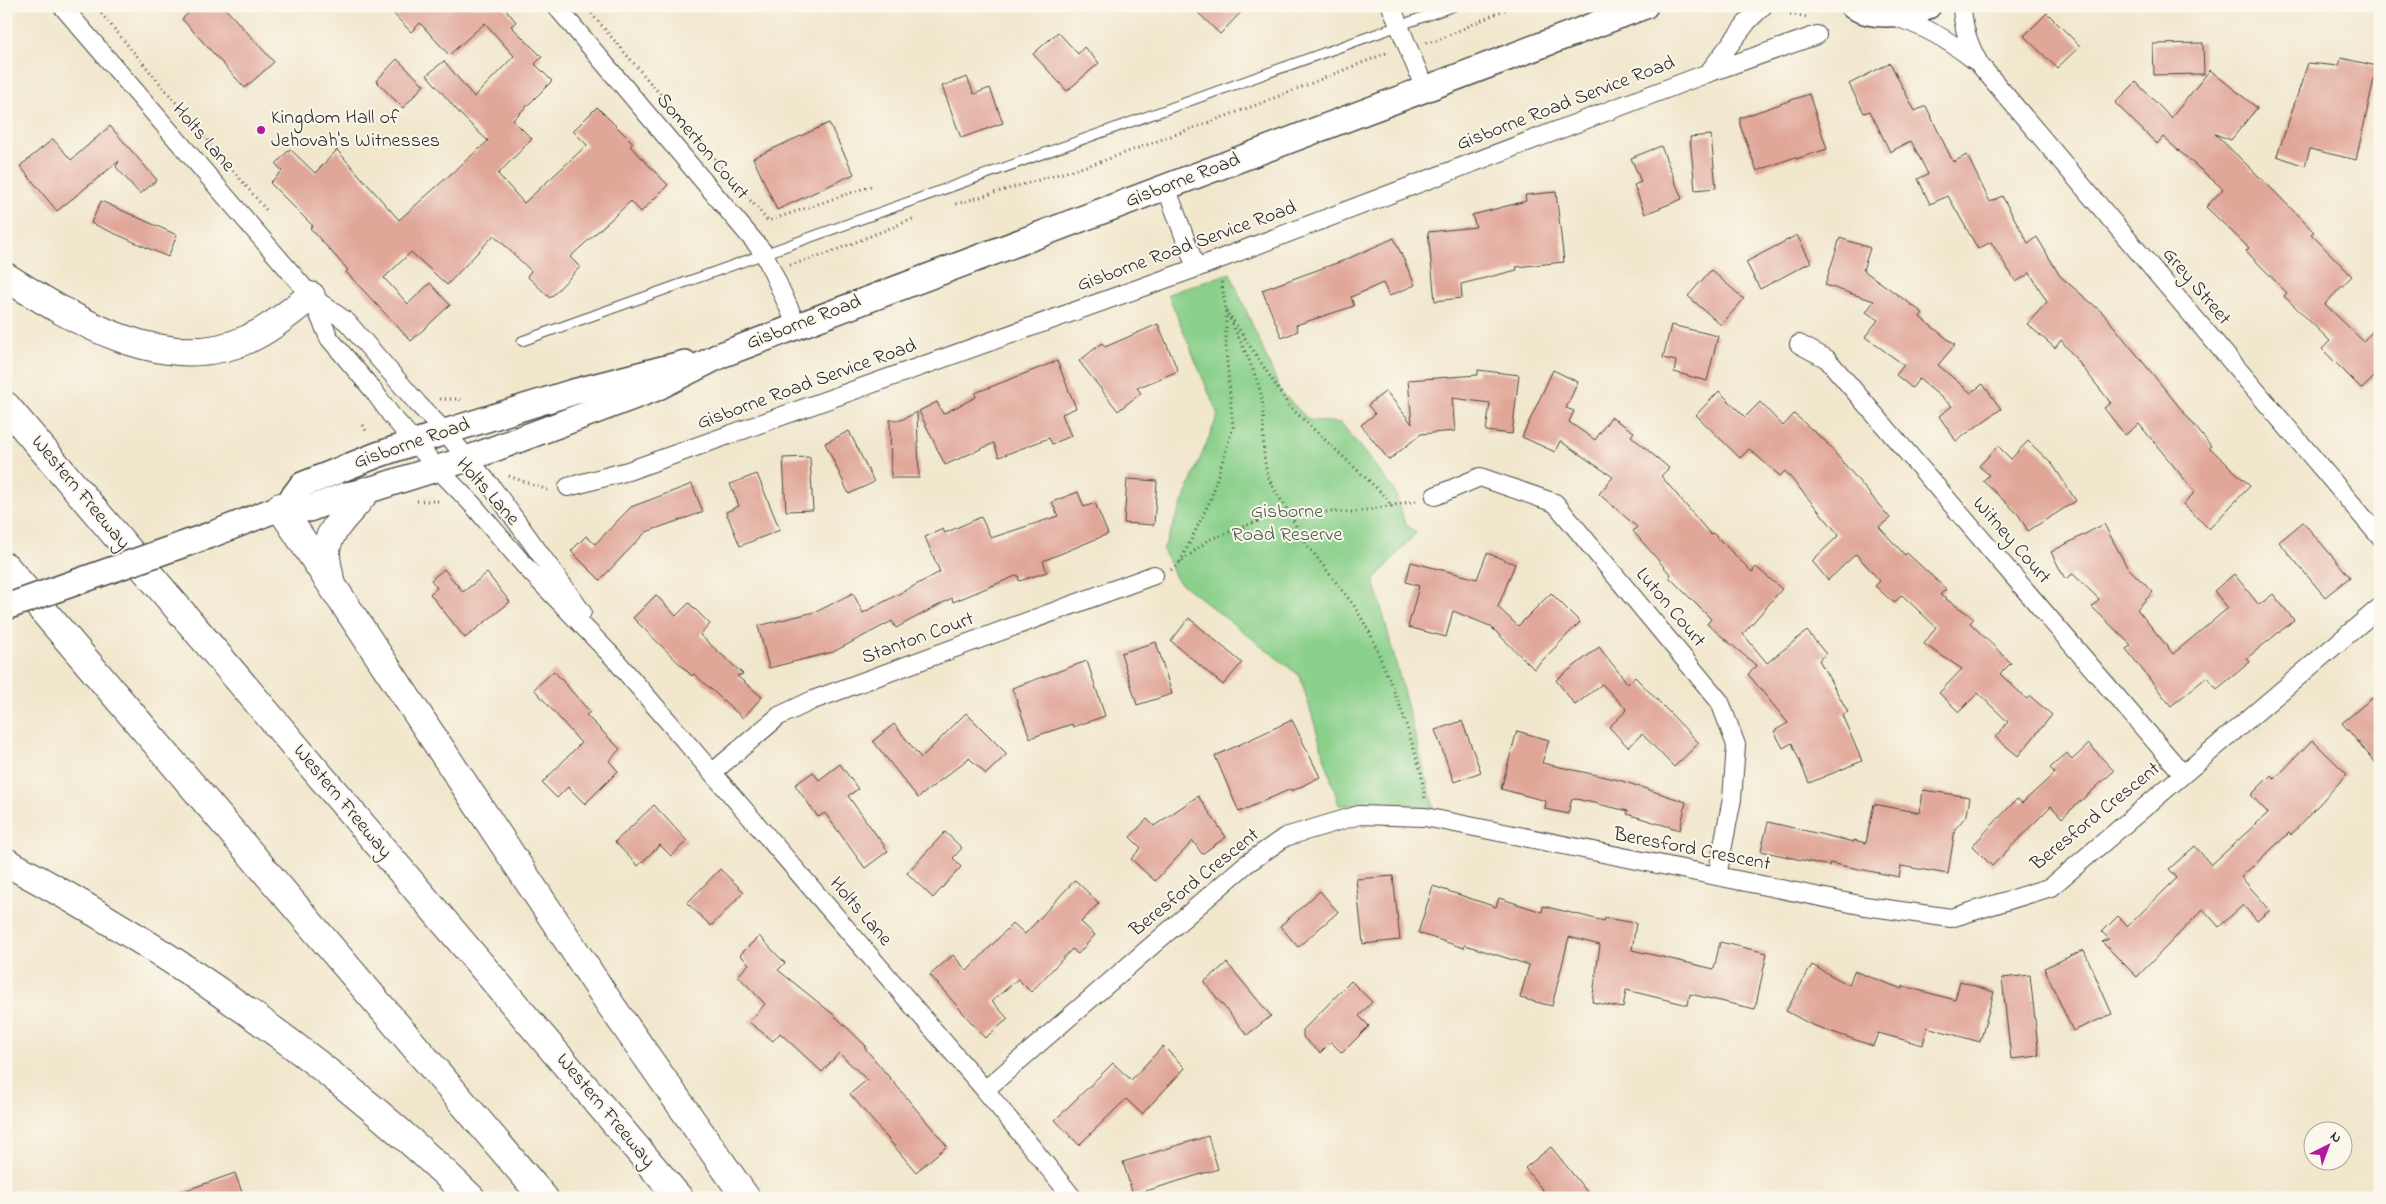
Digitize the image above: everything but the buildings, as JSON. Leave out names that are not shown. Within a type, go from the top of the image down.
[{"type":"highway","points":[[6,277],[55,307],[128,340],[162,350],[194,352],[232,345],[268,328],[311,296]]},
{"type":"highway","name":"Western Freeway","points":[[6,406],[679,1198]]},
{"type":"highway","points":[[331,585],[326,552],[328,542],[336,528],[366,491]]},
{"type":"highway","points":[[284,506],[331,585],[612,1007],[746,1198]]},
{"type":"highway","points":[[6,567],[544,1198]]},
{"type":"highway","points":[[6,862],[104,918],[176,963],[286,1040],[349,1087],[471,1198]]},
{"type":"main road","name":"Gisborne Road","points":[[284,506],[308,509],[346,495],[366,491],[467,459],[654,389],[721,355],[1645,6]]},
{"type":"main road","points":[[1853,7],[1885,14],[1907,13],[1928,6]]},
{"type":"main road","name":"Gisborne Road","points":[[6,608],[213,534],[284,506],[302,485],[414,442],[637,374],[721,355]]},
{"type":"street","name":"Holts Lane","points":[[62,6],[311,296],[347,322],[491,486],[612,656]]},
{"type":"street","name":"Somerton Court","points":[[556,6],[764,254],[797,326]]},
{"type":"street","points":[[1391,6],[1426,89]]},
{"type":"street","points":[[1708,73],[1763,6]]},
{"type":"street","name":"Grey Street","points":[[1962,6],[1968,44],[1980,65],[2380,537]]},
{"type":"street","name":"Grey Street","points":[[1885,14],[1914,22],[1939,35],[1980,65]]},
{"type":"street","name":"Gisborne Road Service Road","points":[[568,487],[628,471],[1196,268],[1708,73],[1817,35]]},
{"type":"street","points":[[1166,187],[1196,268]]},
{"type":"street","name":"Holts Lane","points":[[311,296],[329,338],[414,442],[473,505],[524,565],[612,656],[985,1090],[1073,1198]]},
{"type":"street","name":"Witney Court","points":[[1799,344],[1828,359],[2183,774]]},
{"type":"street","name":"Luton Court","points":[[1435,496],[1480,477],[1555,503],[1720,702],[1736,746],[1732,799],[1717,876]]},
{"type":"street","name":"Stanton Court","points":[[713,772],[779,716],[813,700],[1154,575]]},
{"type":"street","name":"Beresford Crescent","points":[[985,1090],[1245,865],[1285,837],[1359,815],[1428,818],[1865,906],[1951,918],[2050,887],[2380,606]]},
{"type":"lane","points":[[522,341],[1454,6]]},
{"type":"path","points":[[95,6],[268,212]]},
{"type":"path","points":[[586,6],[768,221],[874,185]]},
{"type":"path","points":[[949,206],[1097,163],[1259,104],[1408,45],[1436,41],[1513,6]]},
{"type":"path","points":[[772,269],[822,256],[922,216]]},
{"type":"path","points":[[1180,562],[1210,501],[1233,427],[1226,351],[1226,310],[1218,259]]},
{"type":"path","points":[[1226,310],[1290,407],[1385,496],[1392,507]]},
{"type":"path","points":[[1226,310],[1256,377],[1262,399],[1265,458],[1268,475],[1288,515],[1310,551],[1355,607],[1371,635],[1410,737],[1421,772],[1428,818]]},
{"type":"path","points":[[509,476],[549,491],[568,487]]},
{"type":"path","points":[[1154,575],[1170,571],[1208,540],[1269,517],[1316,512],[1355,512],[1392,507],[1435,496]]},
{"type":"green space","name":"Gisborne Road Reserve","points":[[1230,273],[1281,392],[1309,420],[1341,423],[1394,490],[1405,523],[1416,533],[1374,580],[1434,808],[1339,805],[1300,676],[1177,580],[1163,550],[1218,415],[1168,294]]},
{"type":"place","name":"Kingdom Hall of Jehovah's Witnesses","points":[[261,130]]}]
